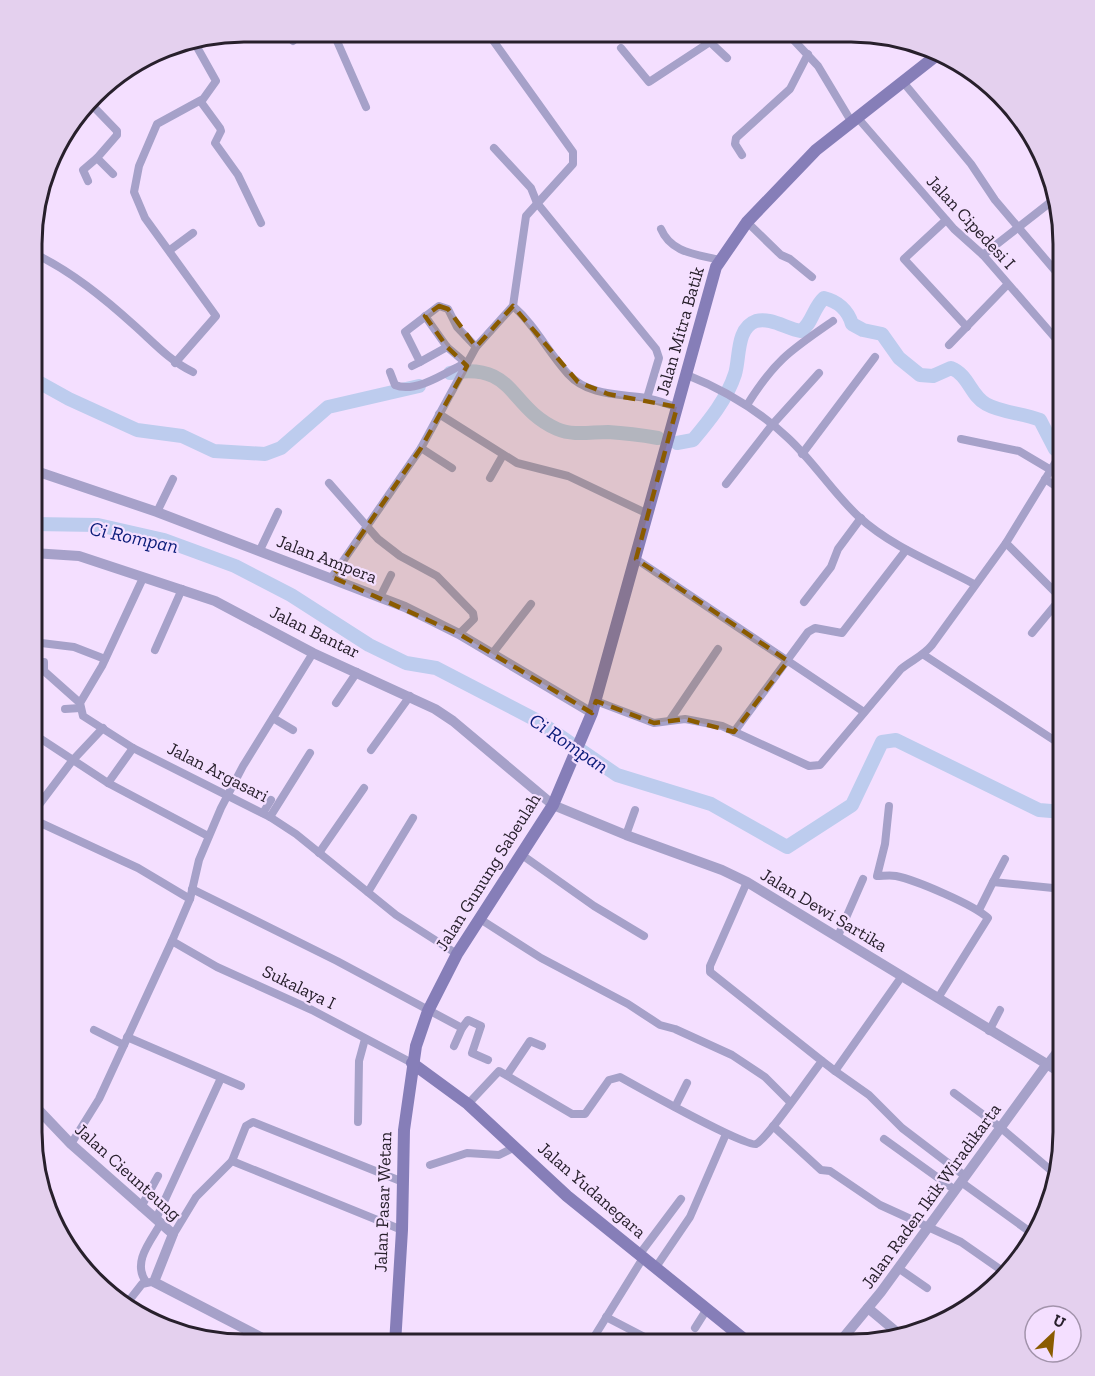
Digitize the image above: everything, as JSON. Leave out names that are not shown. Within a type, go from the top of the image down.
[{"type":"main road","name":"Jalan Mitra Batik","points":[[596,701],[720,260],[747,222],[816,150],[932,59]]},
{"type":"main road","name":"Jalan Gunung Sabeulah","points":[[412,1062],[428,1011],[457,954],[553,805],[582,740],[596,701]]},
{"type":"main road","name":"Jalan Yudanegara","points":[[412,1062],[468,1104],[567,1196],[738,1334]]},
{"type":"main road","name":"Jalan Pasar Wetan","points":[[396,1334],[402,1230],[404,1130],[412,1062]]},
{"type":"street","points":[[337,42],[366,107]]},
{"type":"street","points":[[332,577],[421,448],[476,347],[513,306],[525,220],[537,203],[569,171],[573,164],[573,152],[494,42]]},
{"type":"street","points":[[621,48],[649,82],[710,42],[727,58]]},
{"type":"street","name":"Jalan Cipedesi I","points":[[796,42],[819,66],[854,119],[1053,334]]},
{"type":"street","points":[[175,363],[216,316],[145,218],[136,202],[134,192],[139,166],[157,124],[201,100],[216,81],[197,48]]},
{"type":"street","points":[[742,155],[735,144],[736,138],[790,89],[807,54]]},
{"type":"street","points":[[903,82],[1053,267]]},
{"type":"street","points":[[201,100],[203,107],[221,131],[215,143],[238,175],[261,223]]},
{"type":"street","points":[[88,181],[83,171],[117,135],[117,131],[95,108]]},
{"type":"street","points":[[494,148],[531,188],[537,203],[656,349],[659,358],[646,398]]},
{"type":"street","points":[[97,158],[113,174]]},
{"type":"street","points":[[982,255],[1048,204]]},
{"type":"street","points":[[946,220],[904,259],[967,327]]},
{"type":"street","points":[[747,222],[781,255],[790,259],[812,277]]},
{"type":"street","points":[[661,229],[667,241],[677,249],[720,260]]},
{"type":"street","points":[[170,250],[193,233]]},
{"type":"street","points":[[42,258],[103,297],[175,363],[193,372]]},
{"type":"street","points":[[948,345],[1007,285]]},
{"type":"street","points":[[447,347],[416,364],[404,334],[406,329],[439,306],[448,309],[457,327],[476,347]]},
{"type":"street","points":[[513,306],[526,316],[569,375],[578,382],[608,394],[646,398],[677,407]]},
{"type":"street","points":[[425,316],[465,368]]},
{"type":"street","points":[[747,405],[779,360],[802,340],[833,321]]},
{"type":"street","points":[[802,454],[875,357]]},
{"type":"street","points":[[390,372],[395,385],[400,387],[422,383],[465,368]]},
{"type":"street","points":[[726,484],[772,425],[819,373]]},
{"type":"street","points":[[687,375],[731,395],[772,425],[861,518],[906,550],[974,584]]},
{"type":"street","points":[[439,414],[516,463],[568,476],[648,514]]},
{"type":"street","points":[[961,439],[1023,453],[1051,470]]},
{"type":"street","points":[[421,448],[452,468]]},
{"type":"street","points":[[490,478],[503,455]]},
{"type":"street","points":[[596,701],[654,723],[691,720],[718,725],[814,767],[824,762],[901,669],[913,659],[924,655],[1006,543],[1053,467]]},
{"type":"street","name":"Jalan Ampera","points":[[42,473],[157,512],[380,597],[459,634],[592,713]]},
{"type":"street","points":[[157,512],[173,479]]},
{"type":"street","points":[[1045,479],[1053,484]]},
{"type":"street","points":[[329,483],[366,525],[400,556],[437,576],[473,613],[474,619],[459,634]]},
{"type":"street","points":[[260,550],[278,512]]},
{"type":"street","points":[[804,602],[831,567],[837,549],[861,518]]},
{"type":"street","points":[[1006,543],[1053,590]]},
{"type":"street","points":[[734,732],[811,630],[842,633],[906,550]]},
{"type":"street","name":"Jalan Bantar","points":[[42,554],[79,556],[215,601],[313,653],[410,696],[453,721],[553,805]]},
{"type":"street","points":[[636,559],[864,712]]},
{"type":"street","points":[[380,597],[391,575]]},
{"type":"street","points":[[65,709],[80,705],[105,659],[143,578]]},
{"type":"street","points":[[155,650],[182,589]]},
{"type":"street","points":[[492,654],[531,604]]},
{"type":"street","points":[[1032,633],[1053,609]]},
{"type":"street","points":[[42,643],[75,647],[105,659]]},
{"type":"street","points":[[670,720],[718,650]]},
{"type":"street","points":[[71,1144],[93,1110],[172,941],[191,894],[208,836],[236,776],[313,653]]},
{"type":"street","points":[[924,655],[1053,739]]},
{"type":"street","name":"Jalan Argasari","points":[[44,662],[44,671],[80,705],[83,716],[133,748],[267,815],[319,853],[396,915],[457,954]]},
{"type":"street","points":[[336,704],[357,672]]},
{"type":"street","points":[[371,750],[410,696]]},
{"type":"street","points":[[273,718],[292,730]]},
{"type":"street","points":[[42,801],[72,761],[103,728]]},
{"type":"street","points":[[42,740],[108,783],[208,836]]},
{"type":"street","points":[[108,783],[133,748]]},
{"type":"street","points":[[267,815],[310,753]]},
{"type":"street","points":[[319,853],[364,788]]},
{"type":"street","points":[[267,815],[271,800]]},
{"type":"street","name":"Jalan Dewi Sartika","points":[[553,805],[722,870],[747,882],[1053,1068]]},
{"type":"street","points":[[889,806],[885,844],[877,876],[902,878],[979,910],[988,919],[938,998]]},
{"type":"street","points":[[626,835],[635,810]]},
{"type":"street","points":[[368,892],[413,818]]},
{"type":"street","points":[[42,824],[337,961],[462,1028]]},
{"type":"street","points":[[522,855],[594,906],[644,936]]},
{"type":"street","points":[[979,910],[1005,859]]},
{"type":"street","points":[[838,936],[863,879]]},
{"type":"street","points":[[747,882],[710,966],[710,972],[868,1095],[960,1183]]},
{"type":"street","points":[[993,882],[1053,888]]},
{"type":"street","points":[[480,919],[541,958],[628,1004],[662,1026],[675,1029],[732,1055],[765,1077],[790,1102]]},
{"type":"street","name":"Sukalaya I","points":[[172,941],[217,966],[412,1062]]},
{"type":"street","points":[[836,1071],[902,976]]},
{"type":"street","points":[[990,1031],[999,1010]]},
{"type":"street","points":[[454,1046],[468,1020],[482,1027],[472,1053],[488,1060]]},
{"type":"street","points":[[94,1030],[241,1086]]},
{"type":"street","points":[[358,1122],[359,1061],[365,1039]]},
{"type":"street","points":[[507,1075],[530,1041],[542,1046]]},
{"type":"street","points":[[1047,1064],[1053,1056]]},
{"type":"street","points":[[468,1104],[495,1072],[499,1071],[577,1115],[585,1114],[612,1077],[620,1077],[726,1134],[753,1145],[773,1126],[822,1061]]},
{"type":"street","name":"Jalan Raden Ikik Wiradikarta","points":[[846,1334],[930,1226],[1047,1064]]},
{"type":"street","points":[[221,1078],[140,1262],[141,1274],[150,1282],[254,1334]]},
{"type":"street","points":[[675,1107],[687,1083]]},
{"type":"street","points":[[954,1094],[1001,1128],[1049,1169]]},
{"type":"street","name":"Jalan Cieunteung","points":[[42,1114],[71,1144],[173,1235],[150,1282]]},
{"type":"street","points":[[173,1235],[196,1197],[232,1161],[246,1126],[253,1122],[403,1182]]},
{"type":"street","points":[[773,1126],[821,1170],[830,1171],[892,1211],[930,1226],[961,1242],[999,1269]]},
{"type":"street","points":[[656,1267],[687,1223],[726,1134]]},
{"type":"street","points":[[884,1139],[960,1183],[1027,1230]]},
{"type":"street","points":[[430,1165],[467,1153],[503,1154],[515,1148]]},
{"type":"street","points":[[232,1161],[402,1230]]},
{"type":"street","points":[[141,1206],[158,1176]]},
{"type":"street","points":[[600,1334],[606,1317],[641,1256],[681,1199]]},
{"type":"street","points":[[898,1268],[927,1288]]},
{"type":"street","points":[[132,1300],[150,1282]]},
{"type":"street","points":[[868,1308],[893,1329]]},
{"type":"street","points":[[695,1328],[707,1309]]},
{"type":"street","points":[[606,1317],[639,1334]]},
{"type":"highlighted area","points":[[439,306],[448,309],[476,347],[513,306],[578,382],[608,394],[677,407],[636,559],[788,661],[734,732],[685,719],[654,723],[596,701],[592,713],[459,634],[332,577],[421,448],[467,366],[447,347],[425,316]]},
{"type":"waterway","points":[[677,443],[693,440],[722,401],[735,374],[742,337],[750,325],[762,320],[801,331],[824,298],[841,307],[848,314],[852,324],[863,330],[882,334],[899,358],[920,375],[933,376],[951,368],[962,375],[976,396],[986,404],[1040,420],[1053,445]]},
{"type":"waterway","points":[[450,373],[471,371],[488,374],[500,380],[541,420],[563,431],[614,432],[658,438]]},
{"type":"waterway","points":[[42,384],[137,430],[182,436],[214,451],[265,454],[281,448],[328,407],[419,386]]},
{"type":"waterway","name":"Ci Rompan","points":[[42,524],[98,525],[164,540],[235,566],[291,595],[369,645],[406,663],[436,668],[538,721],[617,775],[711,804],[787,847],[852,805],[882,742],[896,740],[1039,810],[1053,811]]}]
